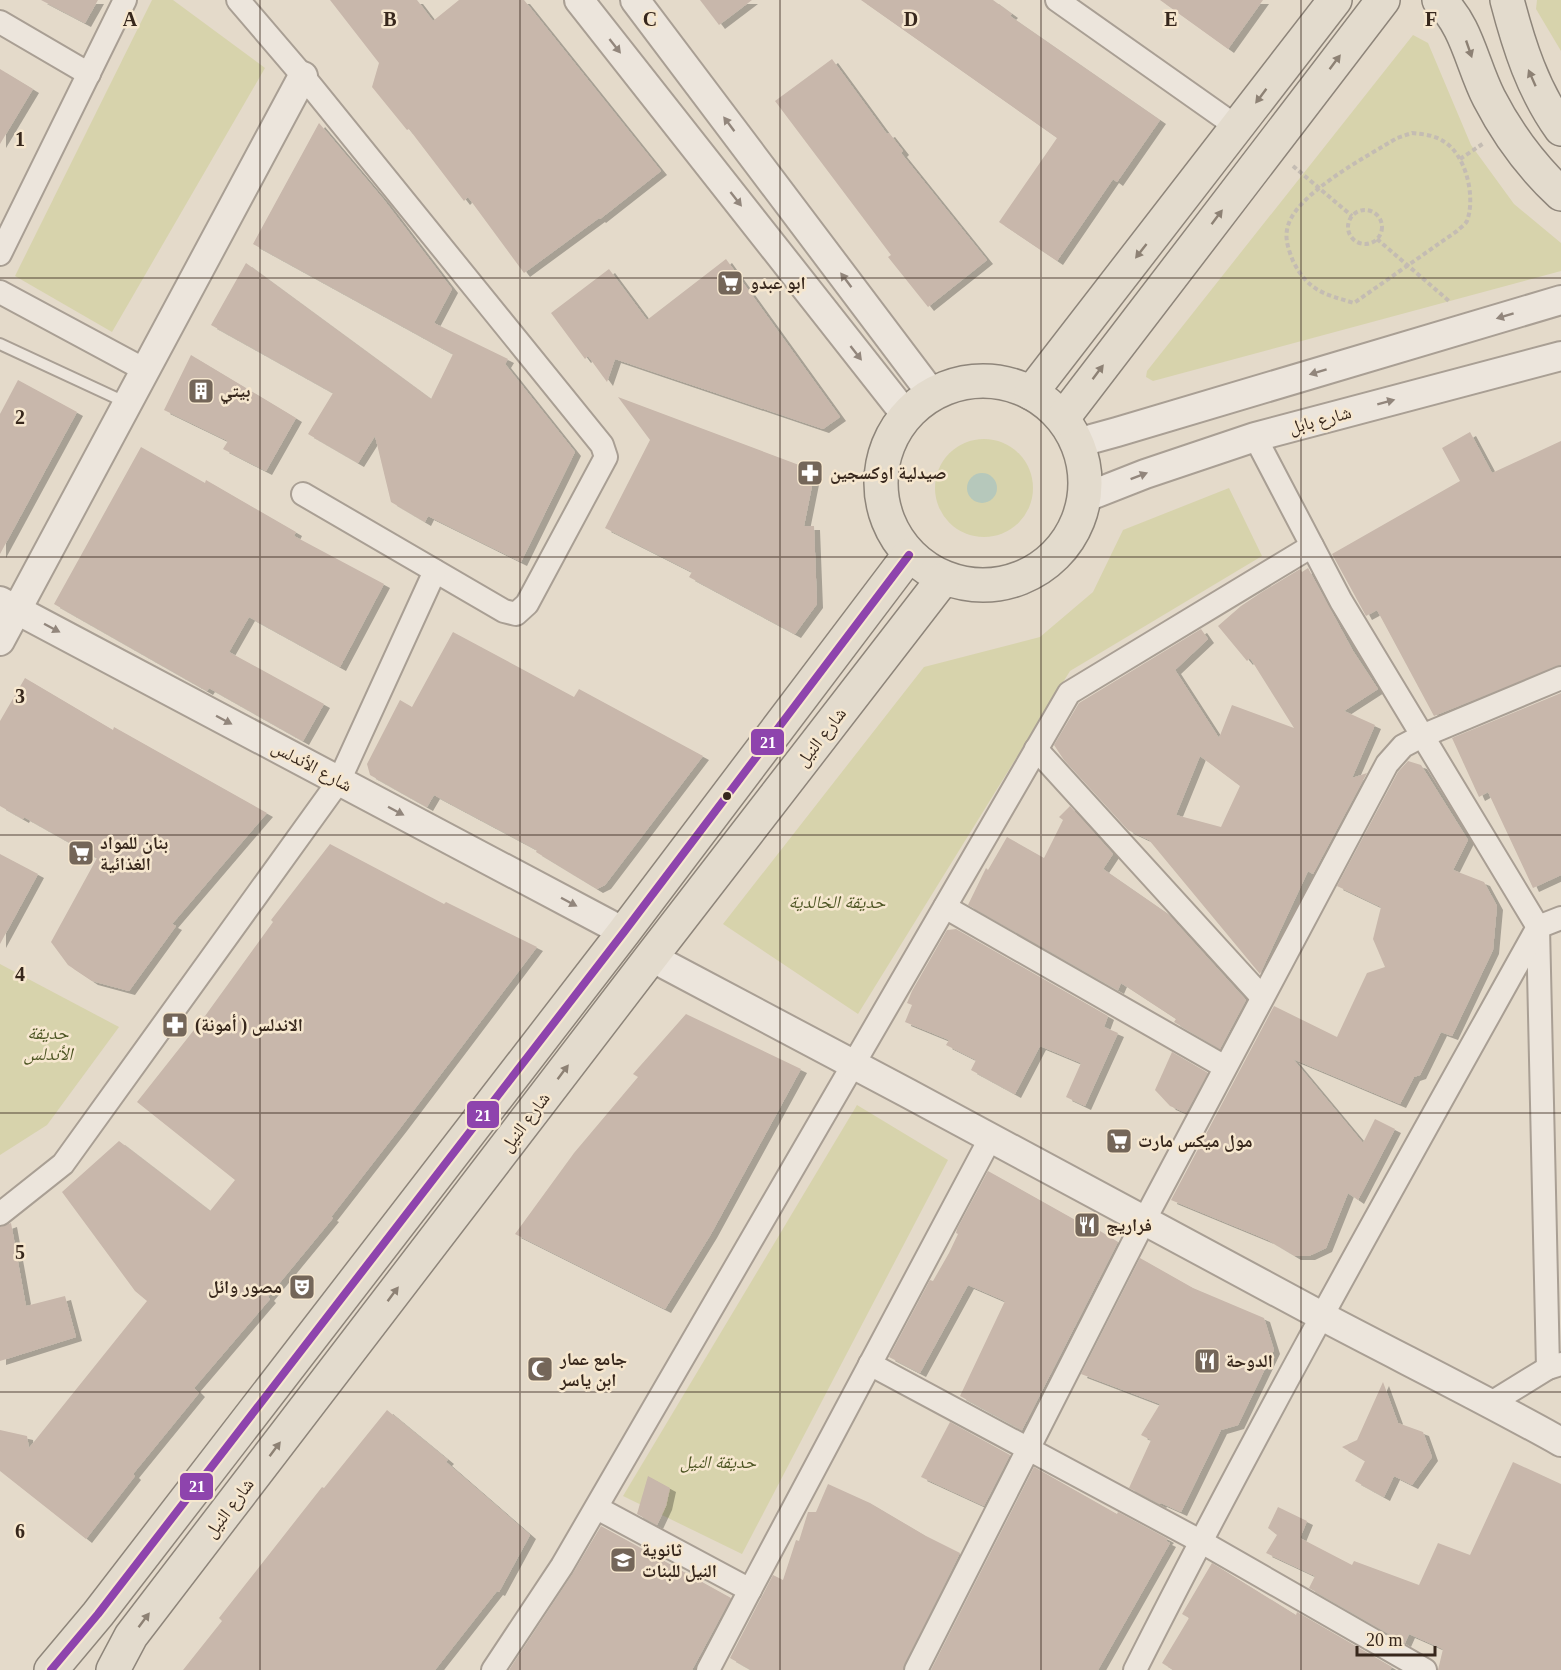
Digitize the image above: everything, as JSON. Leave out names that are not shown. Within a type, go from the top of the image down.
[{"type":"main road","points":[[1031,393],[1335,0]]},
{"type":"main road","points":[[1070,430],[1383,0]]},
{"type":"main road","points":[[1438,0],[1456,18],[1488,97],[1506,128],[1528,158],[1561,194]]},
{"type":"main road","points":[[1507,0],[1515,33],[1528,69],[1544,104],[1561,129]]},
{"type":"main road","points":[[994,381],[1031,393],[1070,430],[1082,458],[1084,498],[1066,542],[1044,566],[1016,581],[985,586],[944,579],[909,555],[887,522],[880,488],[885,452],[906,416],[932,394],[966,382],[994,381]]},
{"type":"main road","name":"شارع النيل","points":[[51,1670],[105,1605],[624,932],[909,555]]},
{"type":"main road","name":"شارع النيل","points":[[113,1670],[131,1636],[944,579]]},
{"type":"street","points":[[0,254],[125,0]]},
{"type":"street","points":[[239,0],[602,445],[606,457],[527,604],[516,614],[504,611],[303,494]]},
{"type":"street","points":[[579,0],[906,416]]},
{"type":"street","points":[[635,0],[932,394]]},
{"type":"street","points":[[1057,0],[1237,127]]},
{"type":"street","points":[[0,21],[89,74]]},
{"type":"street","points":[[0,641],[8,605],[146,370],[303,76]]},
{"type":"street","points":[[0,292],[146,370]]},
{"type":"street","points":[[1070,430],[1146,424],[1561,300]]},
{"type":"street","name":"شارع بابل","points":[[1084,498],[1145,474],[1256,437],[1561,356]]},
{"type":"street","points":[[1256,437],[1341,601],[1538,927],[1555,1366],[1491,1403]]},
{"type":"street","points":[[493,1670],[562,1566],[597,1508],[1069,693],[1312,546]]},
{"type":"street","points":[[0,1214],[63,1164],[339,781],[435,571]]},
{"type":"street","name":"شارع الأندلس","points":[[8,605],[624,932]]},
{"type":"street","points":[[916,1670],[1145,1219],[1387,764],[1403,746],[1422,736],[1561,678]]},
{"type":"street","points":[[1036,749],[1262,997]]},
{"type":"street","points":[[945,907],[1225,1067]]},
{"type":"street","points":[[1135,1670],[1200,1541],[1321,1316],[1538,927],[1561,918]]},
{"type":"street","points":[[651,957],[1561,1442]]},
{"type":"street","points":[[708,1670],[991,1137]]},
{"type":"street","points":[[870,1364],[1200,1541],[1425,1670]]},
{"type":"street","points":[[597,1508],[750,1590]]},
{"type":"lane","points":[[0,344],[127,403]]},
{"type":"path","points":[[1412,133],[1445,141],[1460,159],[1469,184],[1471,201],[1466,222],[1457,231],[1354,303],[1320,293],[1308,283],[1295,264],[1288,248],[1287,229],[1297,209],[1318,188],[1397,138],[1412,133]]},
{"type":"path","points":[[1460,159],[1474,149]]},
{"type":"path","points":[[1303,175],[1352,216]]},
{"type":"path","points":[[1365,210],[1376,214],[1380,218],[1382,229],[1377,239],[1368,245],[1356,243],[1347,228],[1352,216],[1365,210]]},
{"type":"path","points":[[1377,239],[1449,301]]},
{"type":"green space","points":[[152,0],[173,0],[265,68],[112,332],[15,276]]},
{"type":"green space","points":[[1537,0],[1561,0],[1561,51],[1536,9]]},
{"type":"green space","points":[[1413,35],[1428,43],[1471,145],[1514,204],[1561,243],[1561,271],[1153,381],[1146,377],[1147,371]]},
{"type":"green space","points":[[984,439],[1003,443],[1018,454],[1029,469],[1033,488],[1029,507],[1018,522],[1003,533],[984,537],[965,533],[950,522],[939,507],[935,488],[939,469],[950,454],[965,443]]},
{"type":"green space","name":"حديقة الخالدية","points":[[1229,488],[1262,556],[1070,671],[858,1014],[723,924],[924,667],[1040,637],[1093,592],[1123,530]]},
{"type":"green space","name":"حديقة الأندلس","points":[[0,964],[119,1027],[47,1125],[0,1155]]},
{"type":"green space","name":"حديقة النيل","points":[[857,1105],[948,1160],[742,1554],[623,1496]]},
{"type":"shaded area","points":[[982,473],[992,478],[997,488],[992,498],[982,503],[972,498],[967,488],[972,478]]},
{"type":"building","points":[[41,0],[98,0],[85,23]]},
{"type":"building","points":[[330,0],[417,0],[433,21],[459,0],[524,0],[661,171],[600,219],[524,273],[468,197],[464,201],[409,129],[407,130],[372,87],[379,63]]},
{"type":"building","points":[[700,0],[752,0],[719,25]]},
{"type":"building","points":[[861,0],[993,0],[1012,14],[1010,16],[1160,120],[1117,182],[1113,179],[1057,261],[999,222],[1057,138]]},
{"type":"building","points":[[1160,0],[1263,0],[1228,49]]},
{"type":"building","points":[[832,59],[887,134],[889,133],[903,151],[901,153],[987,260],[928,307],[888,257],[891,255],[775,101]]},
{"type":"building","points":[[0,69],[33,89],[0,144]]},
{"type":"building","points":[[319,123],[384,200],[452,289],[434,323],[508,359],[505,364],[575,452],[521,562],[428,516],[425,522],[391,502],[375,436],[358,463],[308,434],[333,393],[211,325],[246,263],[431,399],[453,354],[253,244]]},
{"type":"building","points":[[726,259],[840,417],[823,429],[615,359],[607,382],[588,356],[585,359],[551,313],[609,269],[647,320]]},
{"type":"building","points":[[191,355],[296,418],[266,471],[223,449],[228,441],[164,410]]},
{"type":"building","points":[[18,380],[77,412],[0,554],[0,414]]},
{"type":"building","points":[[618,397],[815,471],[804,526],[814,526],[817,604],[795,634],[689,577],[692,572],[605,528],[650,440]]},
{"type":"building","points":[[1470,432],[1492,473],[1561,441],[1561,665],[1434,716],[1377,610],[1366,616],[1332,554],[1460,481],[1442,448]]},
{"type":"building","points":[[141,447],[205,483],[206,480],[296,532],[294,536],[384,584],[340,667],[249,617],[229,652],[324,704],[303,741],[209,688],[207,691],[54,604]]},
{"type":"building","points":[[1308,568],[1353,651],[1378,689],[1344,711],[1375,725],[1352,778],[1367,773],[1313,874],[1308,871],[1260,974],[1149,840],[1128,830],[1064,760],[1054,745],[1079,703],[1201,629],[1208,639],[1175,670],[1219,738],[1232,705],[1294,728],[1250,658],[1247,661],[1218,626],[1262,592],[1300,569],[1302,572]],"holes":[[[1200,756],[1240,786],[1221,827],[1176,815]]]},
{"type":"building","points":[[453,632],[574,697],[579,689],[703,756],[605,885],[597,889],[536,852],[537,850],[434,795],[427,807],[370,775],[367,764],[400,700],[412,707]]},
{"type":"building","points":[[25,678],[113,730],[114,727],[267,813],[172,924],[176,926],[129,991],[92,981],[68,965],[51,942],[97,858],[0,806],[0,721]]},
{"type":"building","points":[[1561,693],[1561,875],[1533,888],[1488,792],[1479,797],[1452,738]]},
{"type":"building","points":[[1408,761],[1421,765],[1468,840],[1453,870],[1484,882],[1497,906],[1493,950],[1452,1036],[1441,1032],[1420,1075],[1414,1077],[1400,1104],[1293,1059],[1363,1143],[1375,1119],[1395,1129],[1358,1200],[1348,1193],[1326,1248],[1309,1256],[1295,1256],[1268,1240],[1171,1200],[1274,1006],[1337,1037],[1367,973],[1385,967],[1373,939],[1381,907],[1337,886],[1398,772]]},
{"type":"building","points":[[1070,806],[1113,854],[1103,869],[1168,914],[1246,1000],[1220,1049],[1174,1022],[1176,1019],[1121,983],[1118,990],[968,905],[986,868],[988,870],[1007,837],[1044,858],[1063,820],[1059,817]]},
{"type":"building","points":[[330,844],[444,904],[446,902],[537,947],[331,1217],[333,1218],[268,1297],[270,1299],[194,1388],[199,1393],[133,1474],[135,1476],[86,1539],[0,1471],[0,1430],[27,1436],[29,1448],[147,1301],[135,1291],[62,1192],[119,1141],[210,1211],[235,1180],[137,1102],[205,1016],[273,922],[271,920]]},
{"type":"building","points":[[0,854],[38,874],[0,944]]},
{"type":"building","points":[[956,929],[1108,1016],[1104,1027],[1118,1033],[1085,1106],[1066,1097],[1081,1063],[1040,1046],[1015,1094],[971,1070],[976,1060],[946,1045],[949,1040],[905,1022],[912,1005],[907,1003],[912,991],[947,930]]},
{"type":"building","points":[[686,1014],[801,1069],[711,1234],[665,1309],[515,1234],[574,1153],[638,1077],[633,1074]]},
{"type":"building","points":[[1172,1052],[1208,1073],[1186,1113],[1170,1106],[1155,1090]]},
{"type":"building","points":[[988,1171],[1118,1242],[1022,1430],[960,1396],[1005,1301],[968,1285],[920,1373],[889,1357],[930,1280],[933,1281],[949,1253],[958,1234],[957,1229]]},
{"type":"building","points":[[11,1223],[26,1306],[65,1296],[76,1337],[0,1361],[0,1227]]},
{"type":"building","points":[[1140,1258],[1193,1288],[1264,1318],[1274,1350],[1238,1425],[1221,1430],[1181,1512],[1129,1488],[1151,1440],[1141,1435],[1160,1404],[1081,1374]]},
{"type":"building","points":[[1383,1382],[1398,1423],[1423,1432],[1432,1457],[1412,1485],[1394,1476],[1384,1497],[1355,1481],[1365,1461],[1342,1447],[1357,1440]]},
{"type":"building","points":[[387,1410],[448,1460],[446,1462],[530,1535],[499,1592],[497,1591],[435,1670],[183,1670],[222,1621],[219,1618],[322,1487],[324,1488]]},
{"type":"building","points":[[950,1422],[1010,1455],[984,1506],[921,1477]]},
{"type":"building","points":[[1513,1462],[1561,1484],[1561,1670],[1438,1670],[1443,1649],[1409,1634],[1405,1643],[1309,1588],[1315,1576],[1266,1553],[1277,1535],[1268,1528],[1278,1507],[1307,1521],[1300,1538],[1352,1565],[1354,1561],[1419,1585],[1438,1543],[1470,1555]]},
{"type":"building","points":[[1034,1467],[1117,1514],[1118,1512],[1168,1539],[1166,1541],[1170,1543],[1098,1670],[931,1670]]},
{"type":"building","points":[[648,1476],[670,1488],[666,1506],[657,1525],[637,1514]]},
{"type":"building","points":[[828,1484],[870,1503],[960,1553],[903,1670],[751,1670],[730,1658],[773,1575],[783,1580],[808,1512],[816,1512]]},
{"type":"building","name":"ثانوية النيل للبنات","points":[[601,1526],[731,1598],[692,1670],[509,1670],[573,1573]]},
{"type":"building","points":[[1212,1563],[1296,1615],[1297,1612],[1392,1667],[1390,1670],[1173,1670],[1162,1663],[1189,1618],[1182,1614]]},
{"type":"transit line","name":"21","points":[[51,1670],[98,1614],[624,932],[909,555]]},
{"type":"place","name":"ابو عبدو","points":[[730,283]]},
{"type":"place","name":"بيتي","points":[[201,391]]},
{"type":"place","name":"صيدلية اوكسجين","points":[[810,473]]},
{"type":"place","name":"بنان للمواد الغذائية","points":[[81,853]]},
{"type":"place","name":"الاندلس ( أمونة)","points":[[175,1025]]},
{"type":"place","name":"مول ميكس مارت","points":[[1119,1141]]},
{"type":"place","name":"فراريج","points":[[1087,1225]]},
{"type":"place","name":"مصور وائل","points":[[302,1287]]},
{"type":"place","name":"الدوحة","points":[[1207,1361]]},
{"type":"place","name":"جامع عمار ابن ياسر","points":[[540,1369]]},
{"type":"place","name":"ثانوية النيل للبنات","points":[[623,1560]]}]
